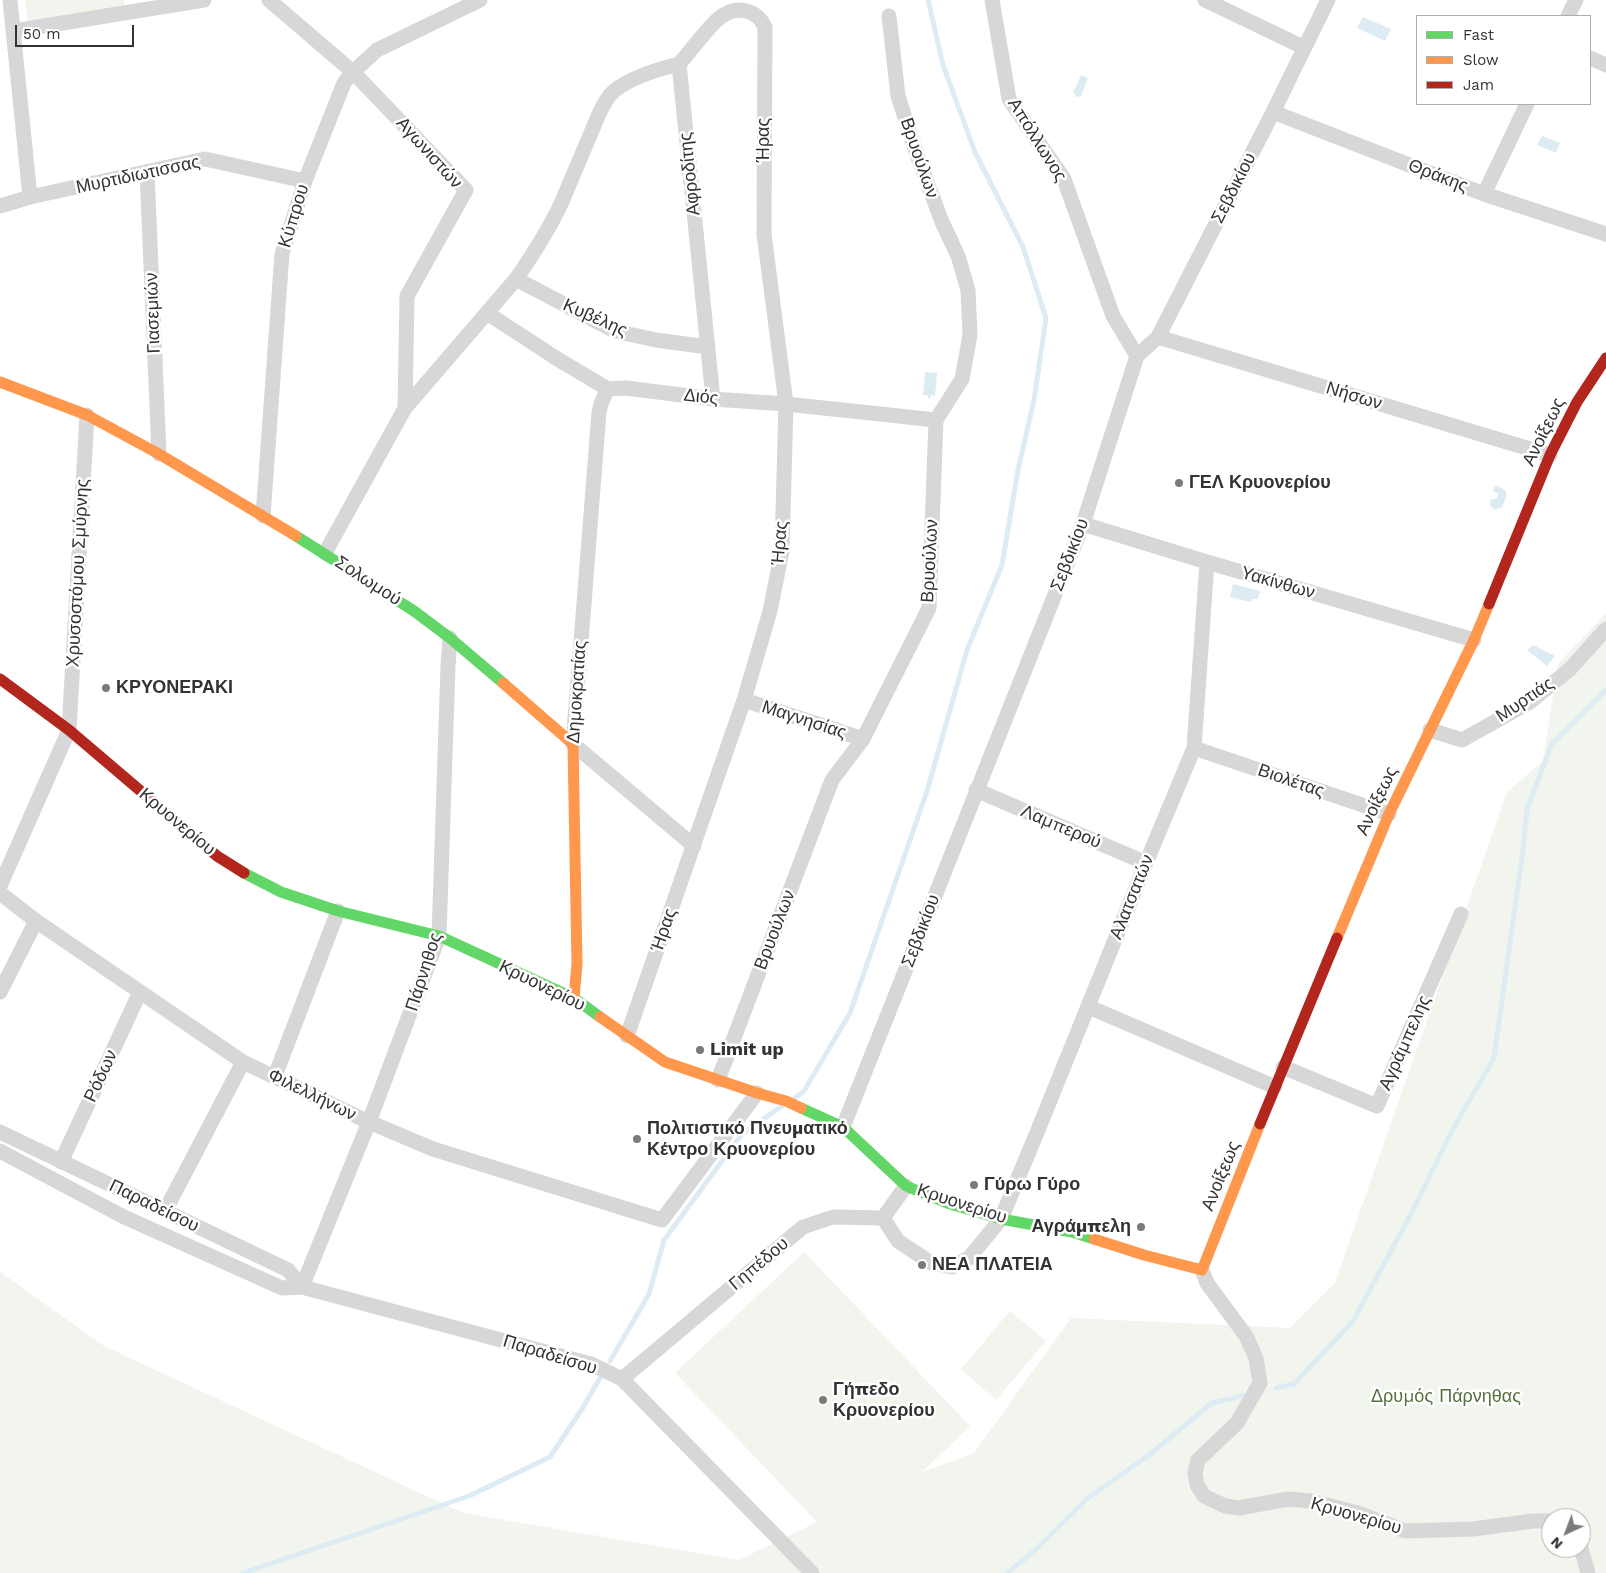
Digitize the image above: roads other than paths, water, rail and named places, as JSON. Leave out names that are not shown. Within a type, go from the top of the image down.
[{"type":"main road","name":"Ανοίξεως","points":[[1202,1270],[1283,1067],[1388,814],[1474,640],[1550,455],[1577,402],[1606,358]]},
{"type":"main road","name":"Σολωμού","points":[[0,382],[87,415],[159,454],[325,553],[414,611],[450,638],[573,744]]},
{"type":"main road","name":"Κρυονερίου","points":[[0,679],[69,730],[218,856],[244,874],[281,892],[338,910],[439,936],[574,998],[665,1062],[786,1101],[843,1127],[906,1186],[947,1203],[1001,1218],[1072,1232],[1144,1255],[1202,1270]]},
{"type":"main road","name":"Δημοκρατίας","points":[[573,744],[577,964],[574,998]]},
{"type":"street","points":[[0,3],[10,0],[30,197]]},
{"type":"street","points":[[13,31],[204,0]]},
{"type":"street","name":"Αγωνιστών","points":[[269,0],[353,72],[466,190],[407,296],[404,408]]},
{"type":"street","name":"Κύπρου","points":[[263,516],[282,254],[305,180],[344,83],[377,50],[480,0]]},
{"type":"street","name":"Απόλλωνος","points":[[992,0],[1009,99],[1064,179],[1113,316],[1137,356]]},
{"type":"street","points":[[1206,0],[1303,47]]},
{"type":"street","name":"Σεβδικίου","points":[[843,1127],[1083,524],[1137,356],[1158,337],[1328,0]]},
{"type":"street","points":[[1568,15],[1576,0]]},
{"type":"street","name":"Ήρας","points":[[627,1036],[744,700],[770,611],[782,551],[786,404],[764,234],[764,27],[757,15],[745,10],[735,10],[718,19],[679,64]]},
{"type":"street","name":"Βρυούλων","points":[[718,1080],[832,780],[863,739],[929,608],[936,420],[962,379],[970,334],[968,290],[958,256],[942,222],[898,96],[889,16]]},
{"type":"street","points":[[1591,58],[1606,65]]},
{"type":"street","points":[[325,553],[404,408],[516,280],[531,258],[563,199],[605,103],[621,86],[651,73],[679,64]]},
{"type":"street","name":"Αφροδίτης","points":[[679,64],[713,399]]},
{"type":"street","points":[[1484,194],[1527,105]]},
{"type":"street","name":"Θράκης","points":[[1273,112],[1484,194],[1606,234]]},
{"type":"street","name":"Μυρτιδιωτισσας","points":[[0,206],[30,197],[205,159],[305,180]]},
{"type":"street","name":"Γιασεμιών","points":[[147,172],[159,454]]},
{"type":"street","name":"Κυβέλης","points":[[516,280],[615,331],[656,340],[708,347]]},
{"type":"street","points":[[488,313],[608,390]]},
{"type":"street","name":"Νήσων","points":[[1158,337],[1550,455]]},
{"type":"street","name":"Διός","points":[[608,390],[626,388],[713,399],[786,404],[936,420]]},
{"type":"street","name":"Δημοκρατίας","points":[[573,744],[599,412],[608,390]]},
{"type":"street","name":"Χρυσοστόμου Σμύρνης","points":[[69,730],[87,415]]},
{"type":"street","name":"Υακίνθων","points":[[1083,524],[1474,640]]},
{"type":"street","name":"Αλατσατών","points":[[883,1218],[898,1241],[930,1263],[952,1267],[969,1258],[1001,1218],[1194,748],[1207,562]]},
{"type":"street","name":"Μυρτιάς","points":[[1430,730],[1462,740],[1530,702],[1570,669],[1606,629]]},
{"type":"street","name":"Πάρνηθος","points":[[302,1286],[369,1122],[439,936],[450,638]]},
{"type":"street","name":"Μαγνησίας","points":[[744,700],[863,739]]},
{"type":"street","points":[[0,886],[69,730]]},
{"type":"street","name":"Σολωμού","points":[[573,744],[694,846]]},
{"type":"street","name":"Βιολέτας","points":[[1194,748],[1388,814]]},
{"type":"street","name":"Λαμπερού","points":[[976,790],[1146,863]]},
{"type":"street","name":"Φιλελλήνων","points":[[0,893],[36,921],[243,1062],[369,1122],[433,1149],[662,1220],[757,1093]]},
{"type":"street","points":[[275,1076],[338,910]]},
{"type":"street","name":"Αγράμπελης","points":[[1283,1067],[1377,1106],[1461,914]]},
{"type":"street","points":[[0,992],[36,921]]},
{"type":"street","name":"Ρόδων","points":[[61,1162],[140,992]]},
{"type":"street","points":[[1089,1007],[1275,1087]]},
{"type":"street","points":[[165,1211],[243,1062]]},
{"type":"street","name":"Παραδείσου","points":[[0,1132],[288,1270],[302,1286]]},
{"type":"street","name":"Παραδείσου","points":[[0,1151],[122,1216],[282,1288],[302,1286],[591,1364],[622,1379],[812,1573]]},
{"type":"street","points":[[883,1218],[906,1186]]},
{"type":"street","name":"Γηπέδου","points":[[622,1379],[803,1227],[833,1217],[883,1218]]},
{"type":"street","name":"Κρυονερίου","points":[[1202,1270],[1207,1283],[1246,1336],[1256,1358],[1260,1383],[1237,1423],[1198,1460],[1195,1473],[1197,1485],[1204,1496],[1225,1506],[1239,1508],[1288,1499],[1311,1501],[1358,1513],[1405,1532],[1473,1529],[1541,1521]]},
{"type":"street","points":[[1584,1558],[1588,1573]]},
{"type":"waterway","points":[[795,1098],[804,1091],[850,1013],[927,791],[967,650],[1002,565],[1018,470],[1034,400],[1046,318],[1023,247],[975,152],[943,65],[928,0]]},
{"type":"waterway","points":[[1276,1388],[1294,1384],[1353,1321],[1411,1214],[1453,1129],[1494,1058],[1527,809],[1552,744],[1606,690]]},
{"type":"waterway","points":[[610,1361],[649,1294],[664,1240],[742,1134],[782,1106]]},
{"type":"waterway","points":[[243,1573],[469,1496],[550,1457],[600,1378]]},
{"type":"waterway","points":[[1007,1573],[1034,1551],[1088,1498],[1149,1455],[1212,1403],[1251,1394]]},
{"type":"place","name":"ΓΕΛ Κρυονερίου","points":[[1179,483]]},
{"type":"place","name":"ΚΡΥΟΝΕΡΑΚΙ","points":[[106,688]]},
{"type":"place","name":"Limit up","points":[[700,1050]]},
{"type":"place","name":"Πολιτιστικό Πνευματικό Κέντρο Κρυονερίου","points":[[637,1139]]},
{"type":"place","name":"Γύρω Γύρο","points":[[974,1185]]},
{"type":"place","name":"Αγράμπελη","points":[[1141,1227]]},
{"type":"place","name":"ΝΕΑ ΠΛΑΤΕΙΑ","points":[[922,1265]]},
{"type":"place","name":"Γήπεδο Κρυονερίου","points":[[823,1400]]},
{"type":"park label","name":"Δρυμός Πάρνηθας","points":[[1446,1397]]}]
